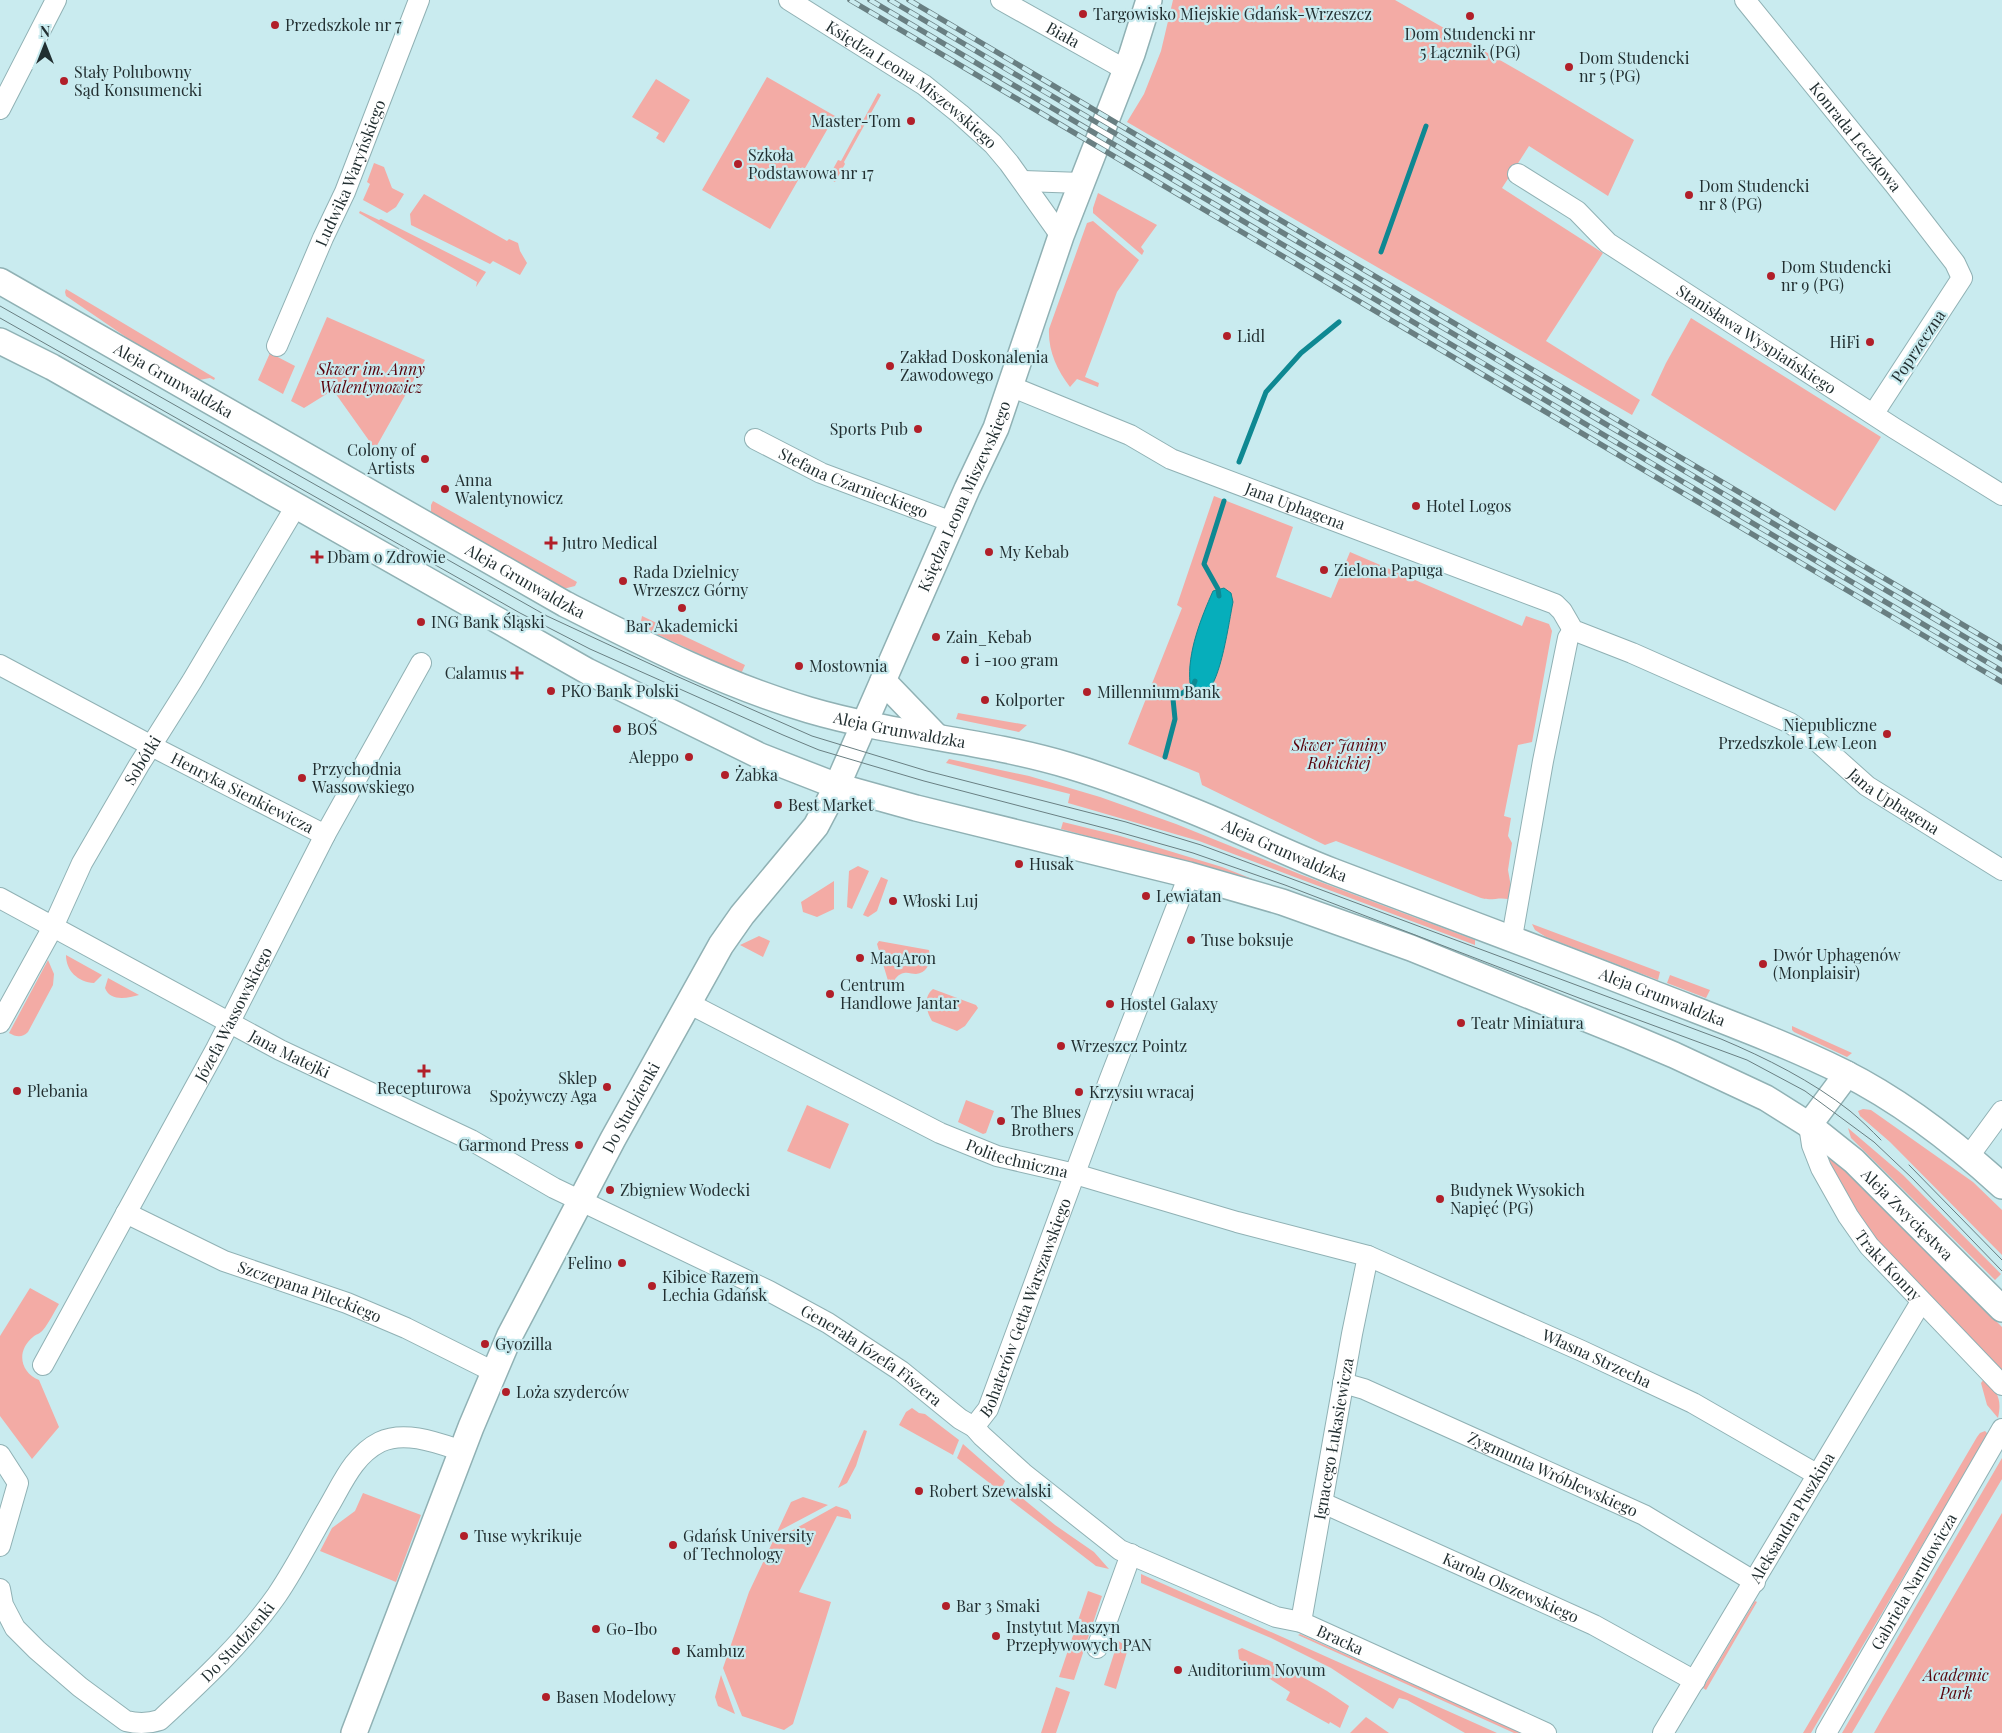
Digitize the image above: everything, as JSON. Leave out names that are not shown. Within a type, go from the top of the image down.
[{"type":"main road","points":[[1126,70],[1149,0]]},
{"type":"main road","name":"Księdza Leona Miszewskiego","points":[[837,786],[952,522],[996,428],[1061,236],[1126,70]]},
{"type":"main road","name":"Aleja Grunwaldzka","points":[[0,281],[573,608],[743,688],[811,711],[1068,765],[1128,785],[1326,869],[1512,937],[1786,1045],[1847,1074]]},
{"type":"main road","points":[[0,342],[52,368],[587,671],[760,756],[837,786],[916,808],[1189,875],[1282,902],[1411,948],[1674,1054],[1766,1098],[1809,1125],[1847,1074],[1913,1114],[1969,1156],[2002,1186]]},
{"type":"main road","points":[[883,681],[937,737]]},
{"type":"main road","name":"Do Studzienki","points":[[354,1733],[462,1451],[510,1335],[614,1138],[721,945],[742,915],[816,826],[837,786]]},
{"type":"main road","name":"Aleja Zwycięstwa","points":[[1809,1125],[1854,1161],[2002,1309]]},
{"type":"street","points":[[0,109],[56,0]]},
{"type":"street","name":"Ludwika Waryńskiego","points":[[277,346],[345,192],[419,0]]},
{"type":"street","name":"Księdza Leona Miszewskiego","points":[[789,0],[924,85],[944,100],[992,144],[1023,181],[1061,236]]},
{"type":"street","name":"Biała","points":[[1001,0],[1126,70]]},
{"type":"street","name":"Konrada Leczkowa","points":[[1745,0],[1894,184],[1955,263],[1962,278]]},
{"type":"street","name":"Stanisława Wyspiańskiego","points":[[1518,174],[1577,211],[1608,243],[2002,494]]},
{"type":"street","points":[[1023,181],[1082,183]]},
{"type":"street","name":"Poprzeczna","points":[[1874,413],[1962,278]]},
{"type":"street","name":"Jana Uphagena","points":[[1010,386],[1130,435],[1171,459],[1554,604],[1562,611],[1573,630],[1632,653],[1790,723],[1819,743],[1867,786],[2002,870]]},
{"type":"street","name":"Stefana Czarnieckiego","points":[[755,439],[821,473],[952,522]]},
{"type":"street","name":"Sobótki","points":[[0,1023],[53,927],[82,863],[296,506]]},
{"type":"street","points":[[1512,937],[1543,761],[1568,638],[1573,630]]},
{"type":"street","name":"Józefa Wassowskiego","points":[[43,1365],[229,1024],[324,835],[421,663]]},
{"type":"street","name":"Henryka Sienkiewicza","points":[[0,665],[324,835]]},
{"type":"street","name":"Bohaterów Getta Warszawskiego","points":[[974,1427],[988,1410],[1075,1174],[1189,875]]},
{"type":"street","name":"Jana Matejki","points":[[0,898],[164,986],[229,1024],[471,1140],[554,1188],[582,1201]]},
{"type":"street","name":"Politechniczna","points":[[688,1003],[940,1133],[997,1156],[1075,1174],[1228,1219],[1368,1256]]},
{"type":"street","points":[[1969,1156],[2002,1111]]},
{"type":"street","name":"Trakt Konny","points":[[1809,1125],[1812,1146],[1816,1157],[1848,1216],[1883,1262],[2002,1385]]},
{"type":"street","name":"Generała Józefa Fiszera","points":[[582,1201],[770,1291],[828,1323],[900,1371],[960,1419],[974,1427],[994,1447],[1073,1514],[1120,1550],[1131,1554]]},
{"type":"street","name":"Szczepana Pileckiego","points":[[126,1213],[224,1262],[347,1303],[406,1328],[494,1372]]},
{"type":"street","name":"Ignacego Łukasiewicza","points":[[1301,1622],[1343,1383],[1368,1256]]},
{"type":"street","name":"Własna Strzecha","points":[[1368,1256],[1582,1351],[1693,1403],[1818,1475]]},
{"type":"street","name":"Aleksandra Puszkina","points":[[1663,1733],[1921,1302]]},
{"type":"street","name":"Zygmunta Wróblewskiego","points":[[1343,1383],[1364,1389],[1644,1515],[1755,1582]]},
{"type":"street","name":"Gabriela Narutowicza","points":[[1826,1733],[2002,1429]]},
{"type":"street","name":"Do Studzienki","points":[[0,1589],[3,1604],[15,1628],[37,1650],[80,1687],[126,1720],[134,1723],[152,1723],[160,1720],[205,1678],[259,1619],[278,1594],[350,1470],[368,1449],[382,1441],[394,1438],[423,1440],[462,1451]]},
{"type":"street","points":[[0,1455],[18,1483],[0,1546]]},
{"type":"street","name":"Karola Olszewskiego","points":[[1323,1503],[1594,1625],[1695,1681]]},
{"type":"street","points":[[1100,1639],[1131,1554]]},
{"type":"street","name":"Bracka","points":[[1131,1554],[1276,1617],[1301,1622],[1546,1733]]},
{"type":"green space","points":[[1173,0],[1395,0],[1538,82],[1634,140],[1608,196],[1529,146],[1502,188],[1603,253],[1546,341],[1640,400],[1632,415],[1127,122],[1144,94],[1161,51]]},
{"type":"green space","points":[[767,77],[835,116],[770,229],[702,190]]},
{"type":"green space","points":[[656,79],[690,100],[664,143],[656,138],[659,133],[632,117]]},
{"type":"green space","points":[[878,93],[881,95],[835,182],[828,178],[838,160],[841,161]]},
{"type":"green space","points":[[374,163],[384,167],[392,188],[404,194],[396,207],[387,213],[363,200],[370,184],[367,182]]},
{"type":"green space","points":[[1098,193],[1157,225],[1141,247],[1144,251],[1142,255],[1093,213]]},
{"type":"green space","points":[[424,194],[507,241],[509,239],[518,243],[527,263],[520,275],[493,261],[490,264],[411,225],[410,214]]},
{"type":"green space","points":[[360,211],[379,220],[381,219],[486,272],[476,287],[477,282],[359,213]]},
{"type":"green space","points":[[1093,221],[1139,260],[1117,292],[1085,377],[1099,383],[1098,387],[1077,379],[1070,387],[1054,360],[1050,345],[1049,329],[1087,223]]},
{"type":"green space","points":[[66,289],[215,378],[214,380],[210,378],[199,380],[142,348],[66,296]]},
{"type":"green space","name":"Skwer im. Anny Walentynowicz","points":[[327,317],[425,360],[375,449],[333,390],[304,408],[291,401]]},
{"type":"green space","points":[[1691,318],[1881,437],[1835,511],[1651,395]]},
{"type":"green space","points":[[270,353],[295,366],[283,394],[258,380]]},
{"type":"green space","name":"Skwer Janiny Rokickiej","points":[[1214,496],[1293,527],[1276,577],[1331,598],[1350,552],[1522,626],[1526,616],[1549,624],[1552,631],[1532,742],[1518,745],[1504,816],[1511,818],[1508,836],[1512,843],[1508,870],[1511,887],[1508,899],[1481,898],[1336,841],[1325,845],[1202,785],[1199,773],[1128,744],[1182,608],[1177,605]]},
{"type":"green space","points":[[433,501],[577,582],[575,586],[563,589],[431,514]]},
{"type":"green space","points":[[642,616],[745,665],[741,674],[644,628],[641,621]]},
{"type":"green space","points":[[958,713],[1027,725],[1019,732],[956,719]]},
{"type":"green space","points":[[949,759],[1029,776],[1100,797],[1176,824],[1302,875],[1475,940],[1475,945],[1199,841],[1068,803],[1070,794],[946,763]]},
{"type":"green space","points":[[1063,822],[1120,836],[1222,867],[1275,888],[1238,876],[1061,829]]},
{"type":"green space","points":[[858,866],[869,871],[852,909],[847,907],[849,871]]},
{"type":"green space","points":[[881,877],[888,880],[877,911],[868,917],[863,915]]},
{"type":"green space","points":[[834,881],[834,909],[817,917],[803,912],[801,902]]},
{"type":"green space","points":[[1532,924],[1660,972],[1658,980],[1546,937],[1535,930]]},
{"type":"green space","points":[[759,936],[770,941],[763,957],[740,945]]},
{"type":"green space","points":[[879,941],[929,950],[930,958],[926,969],[916,974],[900,974],[892,984],[889,984],[877,944]]},
{"type":"green space","points":[[66,955],[102,975],[94,983],[78,978],[68,966]]},
{"type":"green space","points":[[48,960],[54,974],[53,985],[28,1032],[21,1036],[9,1033]]},
{"type":"green space","points":[[1670,975],[1710,990],[1706,998],[1667,983]]},
{"type":"green space","points":[[108,978],[139,995],[120,998],[111,995],[105,988]]},
{"type":"green space","points":[[933,989],[976,1005],[978,1008],[965,1026],[957,1031],[932,1021],[926,1004],[928,996]]},
{"type":"green space","points":[[1792,1026],[1852,1053],[1847,1057],[1794,1032]]},
{"type":"green space","points":[[966,1100],[994,1111],[986,1133],[983,1134],[958,1122]]},
{"type":"green space","points":[[807,1105],[849,1124],[830,1169],[787,1151]]},
{"type":"green space","points":[[1863,1109],[1871,1110],[1973,1182],[2002,1210],[2002,1255],[1890,1142],[1860,1116],[1858,1111]]},
{"type":"green space","points":[[1848,1128],[1903,1175],[2001,1274],[1995,1280],[1851,1138]]},
{"type":"green space","points":[[1831,1158],[1854,1178],[2002,1327],[2002,1371],[1878,1242],[1830,1170],[1828,1160]]},
{"type":"green space","points":[[30,1288],[59,1304],[43,1330],[34,1336],[24,1348],[22,1355],[24,1367],[39,1380],[59,1427],[32,1459],[0,1416],[0,1336]]},
{"type":"green space","points":[[1984,1379],[1998,1396],[1998,1418],[1987,1405],[1981,1383]]},
{"type":"green space","points":[[912,1408],[919,1413],[925,1414],[959,1440],[953,1455],[899,1425],[906,1412]]},
{"type":"green space","points":[[864,1430],[867,1431],[856,1466],[847,1483],[838,1488]]},
{"type":"green space","points":[[1985,1431],[1988,1434],[1811,1733],[1803,1733],[1977,1437]]},
{"type":"green space","points":[[963,1444],[1005,1481],[1000,1491],[957,1458]]},
{"type":"green space","points":[[2002,1458],[2002,1479],[1852,1733],[1842,1733]]},
{"type":"green space","points":[[363,1493],[421,1515],[396,1582],[320,1551],[332,1528],[355,1511]]},
{"type":"green space","points":[[1016,1493],[1055,1525],[1094,1552],[1109,1569],[1096,1566],[1009,1499]]},
{"type":"green space","points":[[803,1497],[828,1505],[777,1532],[791,1502]]},
{"type":"green space","points":[[836,1506],[848,1510],[851,1519],[837,1516],[799,1592],[831,1602],[793,1724],[784,1730],[742,1716],[723,1668],[749,1592],[773,1541]]},
{"type":"green space","name":"Academic Park","points":[[2002,1513],[2002,1733],[1874,1733],[1883,1717]]},
{"type":"green space","points":[[1141,1574],[1497,1733],[1465,1733],[1407,1700],[1399,1698],[1393,1709],[1331,1668],[1271,1638],[1141,1583]]},
{"type":"green space","points":[[1088,1591],[1102,1596],[1074,1680],[1059,1677]]},
{"type":"green space","points":[[1755,1601],[1757,1602],[1706,1690],[1703,1688]]},
{"type":"green space","points":[[1300,1634],[1522,1733],[1514,1733],[1298,1635]]},
{"type":"green space","points":[[1118,1641],[1125,1645],[1127,1652],[1116,1689],[1104,1685]]},
{"type":"green space","points":[[1242,1648],[1292,1671],[1349,1706],[1340,1728],[1330,1722],[1329,1724],[1286,1700],[1290,1692],[1239,1659],[1238,1650]]},
{"type":"green space","points":[[721,1675],[735,1714],[718,1706],[715,1697]]},
{"type":"green space","points":[[1056,1687],[1070,1692],[1056,1733],[1041,1733]]},
{"type":"green space","points":[[1366,1717],[1389,1733],[1350,1733]]},
{"type":"water","points":[[1224,588],[1231,593],[1233,602],[1220,664],[1211,686],[1206,692],[1198,690],[1190,683],[1193,648],[1213,591]]},
{"type":"waterway","points":[[1381,252],[1426,126]]},
{"type":"waterway","points":[[1239,462],[1266,392],[1301,353],[1339,322]]},
{"type":"waterway","points":[[1219,596],[1218,589],[1204,564],[1224,501]]},
{"type":"waterway","points":[[1165,757],[1175,719],[1173,699],[1193,686],[1195,681]]},
{"type":"tram line","points":[[0,306],[547,616],[674,675],[812,736],[927,771],[1126,822],[1201,845],[1721,1039],[1772,1062],[1820,1090],[1850,1111],[1881,1140]]},
{"type":"tram line","points":[[0,318],[520,613],[590,649],[783,735],[819,750],[924,781],[1193,853],[1285,885],[1579,998],[1747,1060],[1805,1091],[1874,1142],[1912,1178],[2002,1271]]},
{"type":"tram line","points":[[1909,1165],[2002,1260]]},
{"type":"railway","points":[[850,0],[2002,682]]},
{"type":"railway","points":[[870,0],[2002,671]]},
{"type":"railway","points":[[890,0],[2002,659]]},
{"type":"railway","points":[[909,0],[2002,648]]},
{"type":"place","name":"Targowisko Miejskie Gdańsk-Wrzeszcz","points":[[1083,14]]},
{"type":"place","name":"Dom Studencki nr 5 Łącznik (PG)","points":[[1470,16]]},
{"type":"place","name":"Przedszkole nr 7","points":[[275,25]]},
{"type":"place","name":"Dom Studencki nr 5 (PG)","points":[[1569,67]]},
{"type":"place","name":"Stały Polubowny Sąd Konsumencki","points":[[64,81]]},
{"type":"place","name":"Master-Tom","points":[[911,121]]},
{"type":"place","name":"Szkoła Podstawowa nr 17","points":[[738,164]]},
{"type":"place","name":"Dom Studencki nr 8 (PG)","points":[[1689,195]]},
{"type":"place","name":"Dom Studencki nr 9 (PG)","points":[[1771,276]]},
{"type":"place","name":"Lidl","points":[[1227,336]]},
{"type":"place","name":"HiFi","points":[[1870,342]]},
{"type":"place","name":"Zakład Doskonalenia Zawodowego","points":[[890,366]]},
{"type":"place","name":"Sports Pub","points":[[918,429]]},
{"type":"place","name":"Colony of Artists","points":[[425,459]]},
{"type":"place","name":"Anna Walentynowicz","points":[[445,489]]},
{"type":"place","name":"Hotel Logos","points":[[1416,506]]},
{"type":"place","name":"Jutro Medical","points":[[551,543]]},
{"type":"place","name":"My Kebab","points":[[989,552]]},
{"type":"place","name":"Dbam o Zdrowie","points":[[317,557]]},
{"type":"place","name":"Zielona Papuga","points":[[1324,570]]},
{"type":"place","name":"Rada Dzielnicy Wrzeszcz Górny","points":[[623,581]]},
{"type":"place","name":"Bar Akademicki","points":[[682,608]]},
{"type":"place","name":"ING Bank Śląski","points":[[421,622]]},
{"type":"place","name":"Zain_Kebab","points":[[936,637]]},
{"type":"place","name":"i -100 gram","points":[[965,660]]},
{"type":"place","name":"Mostownia","points":[[799,666]]},
{"type":"place","name":"Calamus","points":[[517,673]]},
{"type":"place","name":"PKO Bank Polski","points":[[551,691]]},
{"type":"place","name":"Millennium Bank","points":[[1087,692]]},
{"type":"place","name":"Kolporter","points":[[985,700]]},
{"type":"place","name":"BOŚ","points":[[617,729]]},
{"type":"place","name":"Niepubliczne Przedszkole Lew Leon","points":[[1887,734]]},
{"type":"place","name":"Aleppo","points":[[689,757]]},
{"type":"place","name":"Żabka","points":[[725,775]]},
{"type":"place","name":"Przychodnia Wassowskiego","points":[[302,778]]},
{"type":"place","name":"Best Market","points":[[778,805]]},
{"type":"place","name":"Husak","points":[[1019,864]]},
{"type":"place","name":"Lewiatan","points":[[1146,896]]},
{"type":"place","name":"Włoski Luj","points":[[893,901]]},
{"type":"place","name":"Tuse boksuje","points":[[1191,940]]},
{"type":"place","name":"MaqAron","points":[[860,958]]},
{"type":"place","name":"Dwór Uphagenów (Monplaisir)","points":[[1763,964]]},
{"type":"place","name":"Centrum Handlowe Jantar","points":[[830,994]]},
{"type":"place","name":"Hostel Galaxy","points":[[1110,1004]]},
{"type":"place","name":"Teatr Miniatura","points":[[1461,1023]]},
{"type":"place","name":"Wrzeszcz Pointz","points":[[1061,1046]]},
{"type":"place","name":"Recepturowa","points":[[424,1071]]},
{"type":"place","name":"Sklep Spożywczy Aga","points":[[607,1087]]},
{"type":"place","name":"Plebania","points":[[17,1091]]},
{"type":"place","name":"Krzysiu wracaj","points":[[1079,1092]]},
{"type":"place","name":"The Blues Brothers","points":[[1001,1121]]},
{"type":"place","name":"Garmond Press","points":[[579,1145]]},
{"type":"place","name":"Zbigniew Wodecki","points":[[610,1190]]},
{"type":"place","name":"Budynek Wysokich Napięć (PG)","points":[[1440,1199]]},
{"type":"place","name":"Felino","points":[[622,1263]]},
{"type":"place","name":"Kibice Razem Lechia Gdańsk","points":[[652,1286]]},
{"type":"place","name":"Gyozilla","points":[[485,1344]]},
{"type":"place","name":"Loża szyderców","points":[[506,1392]]},
{"type":"place","name":"Robert Szewalski","points":[[919,1491]]},
{"type":"place","name":"Tuse wykrikuje","points":[[464,1536]]},
{"type":"place","name":"Gdańsk University of Technology","points":[[673,1545]]},
{"type":"place","name":"Bar 3 Smaki","points":[[946,1606]]},
{"type":"place","name":"Go-Ibo","points":[[596,1629]]},
{"type":"place","name":"Instytut Maszyn Przepływowych PAN","points":[[996,1636]]},
{"type":"place","name":"Kambuz","points":[[676,1651]]},
{"type":"place","name":"Auditorium Novum","points":[[1178,1670]]},
{"type":"place","name":"Basen Modelowy","points":[[546,1697]]}]
